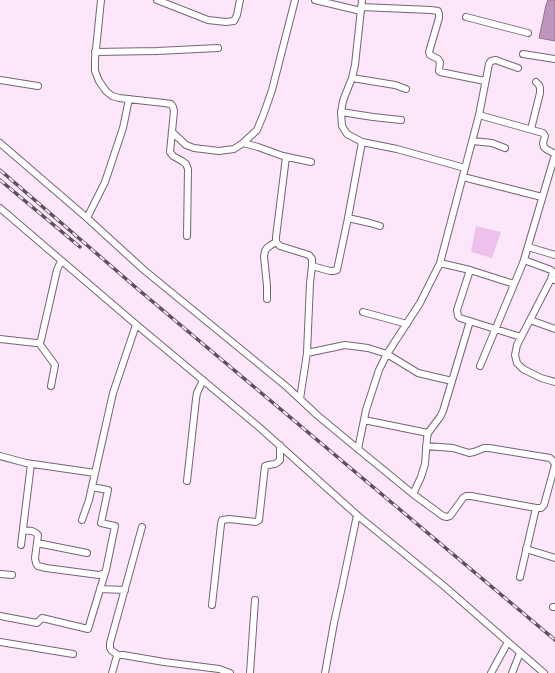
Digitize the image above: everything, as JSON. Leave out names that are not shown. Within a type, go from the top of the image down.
[{"type":"street","points":[[101,0],[95,52],[95,71],[99,81],[106,91],[112,96],[171,104],[174,107],[170,152],[186,164],[188,169],[187,236]]},
{"type":"street","points":[[157,0],[208,20],[226,22],[234,21],[237,15],[240,0]]},
{"type":"street","points":[[172,132],[186,144],[194,148],[213,151],[234,149],[257,130],[277,73],[295,0]]},
{"type":"street","points":[[315,0],[361,9],[438,11],[439,18],[429,52],[430,55],[438,59],[440,62],[439,71],[486,81]]},
{"type":"street","points":[[362,0],[355,65],[341,112],[342,126],[347,134],[362,142],[397,149],[465,168]]},
{"type":"street","points":[[466,17],[528,33]]},
{"type":"street","points":[[95,52],[218,48]]},
{"type":"street","points":[[523,54],[555,59]]},
{"type":"street","points":[[358,449],[366,410],[379,370],[420,303],[440,263],[479,115],[489,64],[491,61],[496,60],[518,68]]},
{"type":"street","points":[[352,78],[406,88]]},
{"type":"street","points":[[0,80],[38,86]]},
{"type":"street","points":[[531,129],[540,93],[539,85],[536,82]]},
{"type":"street","points":[[87,218],[105,182],[123,128],[129,99]]},
{"type":"street","points":[[341,112],[374,118],[401,120]]},
{"type":"street","points":[[479,115],[543,133],[545,136],[543,143],[544,147],[555,155],[524,260],[480,366]]},
{"type":"street","points":[[472,141],[492,143],[505,148]]},
{"type":"street","points":[[312,266],[330,271],[337,270],[362,142]]},
{"type":"street","points":[[0,143],[87,218],[144,270],[287,387],[317,415],[358,449],[413,494],[443,516],[450,516],[466,496],[536,508],[541,508],[544,505],[554,465],[554,461],[550,458],[489,448],[484,448],[469,453],[453,448],[426,446]]},
{"type":"street","points":[[243,143],[286,157],[311,162]]},
{"type":"street","points":[[286,157],[276,242],[280,246],[309,255],[312,258],[307,353],[300,400]]},
{"type":"street","points":[[463,177],[542,198]]},
{"type":"street","points":[[0,208],[136,325],[259,426],[357,515],[444,586],[544,673]]},
{"type":"street","points":[[348,218],[380,226]]},
{"type":"street","points":[[267,299],[264,256],[267,248],[276,242]]},
{"type":"street","points":[[528,246],[555,255]]},
{"type":"street","points":[[524,260],[554,272],[553,279],[517,344],[515,355],[517,363],[523,370],[531,374],[555,381]]},
{"type":"street","points":[[39,343],[41,340],[57,270],[61,261]]},
{"type":"street","points":[[440,263],[470,270],[514,284]]},
{"type":"street","points":[[470,270],[457,310],[458,316],[460,318],[521,337]]},
{"type":"street","points":[[363,312],[407,324]]},
{"type":"street","points":[[530,320],[555,330]]},
{"type":"street","points":[[413,494],[424,470],[428,433],[440,417],[470,321]]},
{"type":"street","points":[[82,520],[89,500],[114,393],[136,325]]},
{"type":"street","points":[[0,339],[39,343],[55,365],[51,386]]},
{"type":"street","points":[[307,353],[344,345],[368,348],[388,354],[418,373],[452,381]]},
{"type":"street","points":[[187,481],[196,399],[203,380]]},
{"type":"street","points":[[364,420],[428,433]]},
{"type":"street","points":[[212,605],[222,520],[229,519],[256,522],[258,520],[265,466],[275,464],[280,460],[280,445]]},
{"type":"street","points":[[0,456],[31,464],[95,473]]},
{"type":"street","points":[[21,545],[31,464]]},
{"type":"street","points":[[0,616],[37,623],[42,618],[88,629],[106,570],[115,526],[100,523],[108,490],[92,487]]},
{"type":"street","points":[[548,491],[555,493]]},
{"type":"street","points":[[520,577],[536,508]]},
{"type":"street","points":[[325,673],[357,515]]},
{"type":"street","points":[[142,527],[124,590],[110,648],[118,654],[219,669],[230,673]]},
{"type":"street","points":[[23,530],[36,533],[38,535],[35,558],[38,566],[99,575],[105,573]]},
{"type":"street","points":[[37,543],[87,553]]},
{"type":"street","points":[[526,549],[555,558]]},
{"type":"street","points":[[0,574],[12,575]]},
{"type":"street","points":[[100,589],[124,590]]},
{"type":"street","points":[[250,673],[255,600]]},
{"type":"street","points":[[0,642],[73,654]]},
{"type":"street","points":[[492,673],[508,642]]},
{"type":"street","points":[[512,673],[520,653]]},
{"type":"street","points":[[112,673],[118,654]]},
{"type":"shaded area","points":[[548,0],[555,0],[555,41],[539,38]]},
{"type":"shaded area","points":[[476,226],[501,232],[492,258],[471,252]]},
{"type":"railway","points":[[0,170],[140,291],[555,640]]},
{"type":"railway","points":[[0,180],[80,247]]}]
